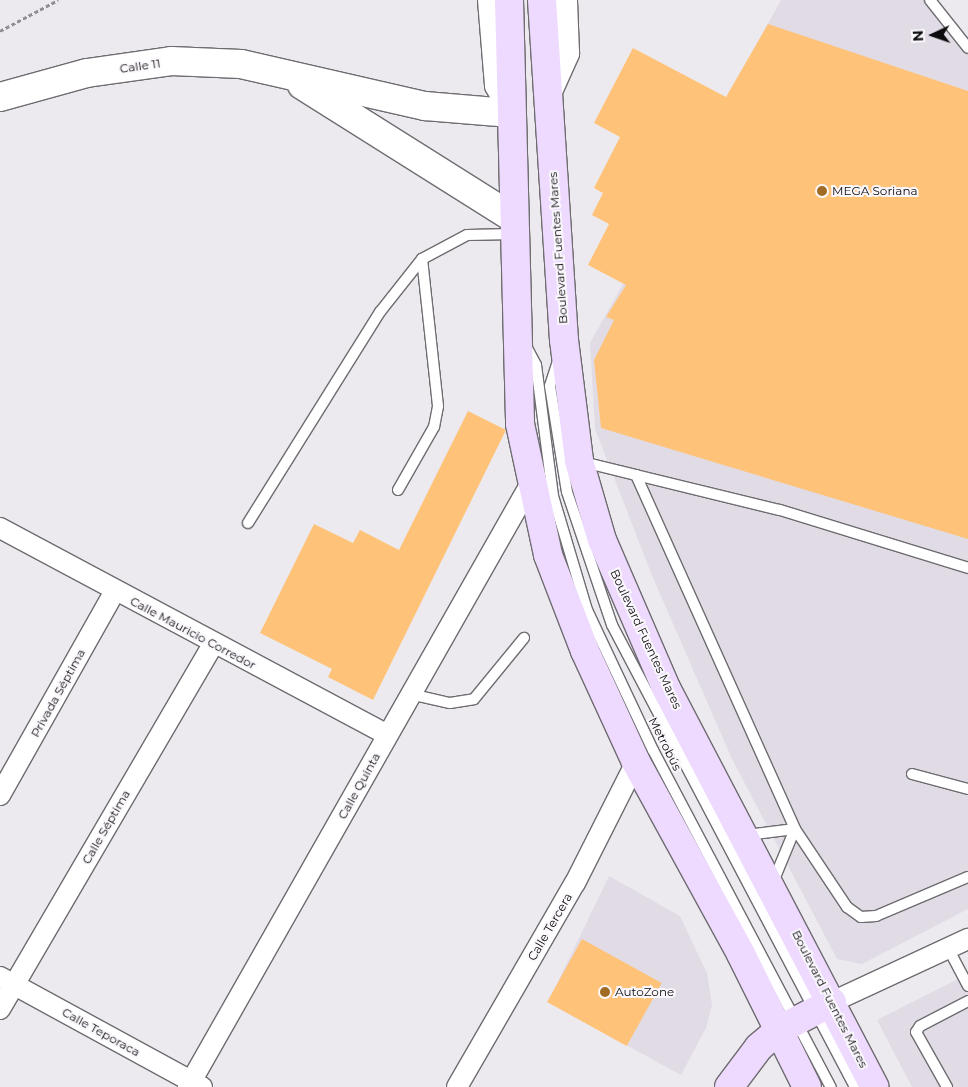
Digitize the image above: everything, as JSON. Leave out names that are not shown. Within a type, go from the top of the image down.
[{"type":"main road","points":[[492,0],[496,71],[511,110]]},
{"type":"main road","name":"Boulevard Fuentes Mares","points":[[509,0],[513,226],[520,424],[530,484],[565,602],[636,762],[806,1015],[874,1087]]},
{"type":"main road","name":"Boulevard Fuentes Mares","points":[[542,0],[564,340],[579,460],[626,602],[744,835],[772,885],[806,1015],[807,1087]]},
{"type":"main road","points":[[548,91],[564,53],[563,0]]},
{"type":"main road","name":"Calle 11","points":[[0,96],[87,73],[171,61],[241,64],[425,106],[511,110]]},
{"type":"main road","name":"Calle 11","points":[[282,73],[375,127],[513,226]]},
{"type":"main road","points":[[730,1087],[759,1047],[806,1015]]},
{"type":"street","name":"Calle Quinta","points":[[194,1085],[387,735],[530,484]]},
{"type":"street","name":"Calle Mauricio Corredor","points":[[0,528],[213,645],[387,735]]},
{"type":"street","name":"Privada Séptima","points":[[0,795],[115,591]]},
{"type":"street","name":"Calle Séptima","points":[[0,1008],[7,981],[213,645]]},
{"type":"street","name":"Calle Tercera","points":[[457,1087],[575,883],[636,762]]},
{"type":"street","points":[[806,1015],[968,938]]},
{"type":"street","name":"Calle Teporaca","points":[[7,981],[194,1085]]},
{"type":"lane","points":[[930,0],[968,48]]},
{"type":"lane","points":[[248,523],[380,312],[422,259],[467,235],[513,226]]},
{"type":"lane","points":[[398,490],[434,427],[438,406],[422,259]]},
{"type":"lane","name":"Metrobús","points":[[516,325],[536,365],[553,496],[587,610],[653,750],[806,1015],[831,1087]]},
{"type":"lane","points":[[564,340],[550,386],[553,419],[588,561],[612,625],[806,1015],[855,1087]]},
{"type":"lane","points":[[579,460],[780,510],[968,568]]},
{"type":"lane","points":[[636,475],[795,829],[830,886],[861,917],[876,916],[968,878]]},
{"type":"lane","points":[[410,694],[450,703],[474,699],[524,638]]},
{"type":"lane","points":[[912,774],[968,789]]},
{"type":"lane","points":[[744,835],[795,829]]},
{"type":"lane","points":[[772,885],[795,829]]},
{"type":"lane","points":[[948,948],[968,986]]},
{"type":"lane","points":[[947,1087],[916,1032],[920,1026],[968,1001]]},
{"type":"path","points":[[0,31],[58,0]]},
{"type":"shaded area","points":[[781,0],[933,0],[968,54],[968,909],[862,964],[837,959],[732,759],[653,578],[595,429],[590,343]]},
{"type":"shaded area","points":[[609,876],[680,916],[707,973],[712,1006],[706,1028],[681,1075],[548,1002]]},
{"type":"shaded area","points":[[968,974],[968,1087],[912,1087],[877,1020]]},
{"type":"building","name":"MEGA Soriana","points":[[768,24],[968,91],[968,539],[601,428],[594,360],[614,320],[606,317],[626,285],[588,265],[609,224],[592,215],[603,193],[594,188],[620,137],[594,123],[633,48],[726,97]]},
{"type":"building","points":[[468,411],[506,430],[373,700],[328,677],[332,669],[260,633],[314,524],[353,543],[360,530],[399,550]]},
{"type":"building","name":"AutoZone","points":[[582,939],[662,983],[627,1046],[547,1002]]},
{"type":"place","name":"MEGA Soriana","points":[[822,191]]},
{"type":"place","name":"AutoZone","points":[[605,992]]}]
